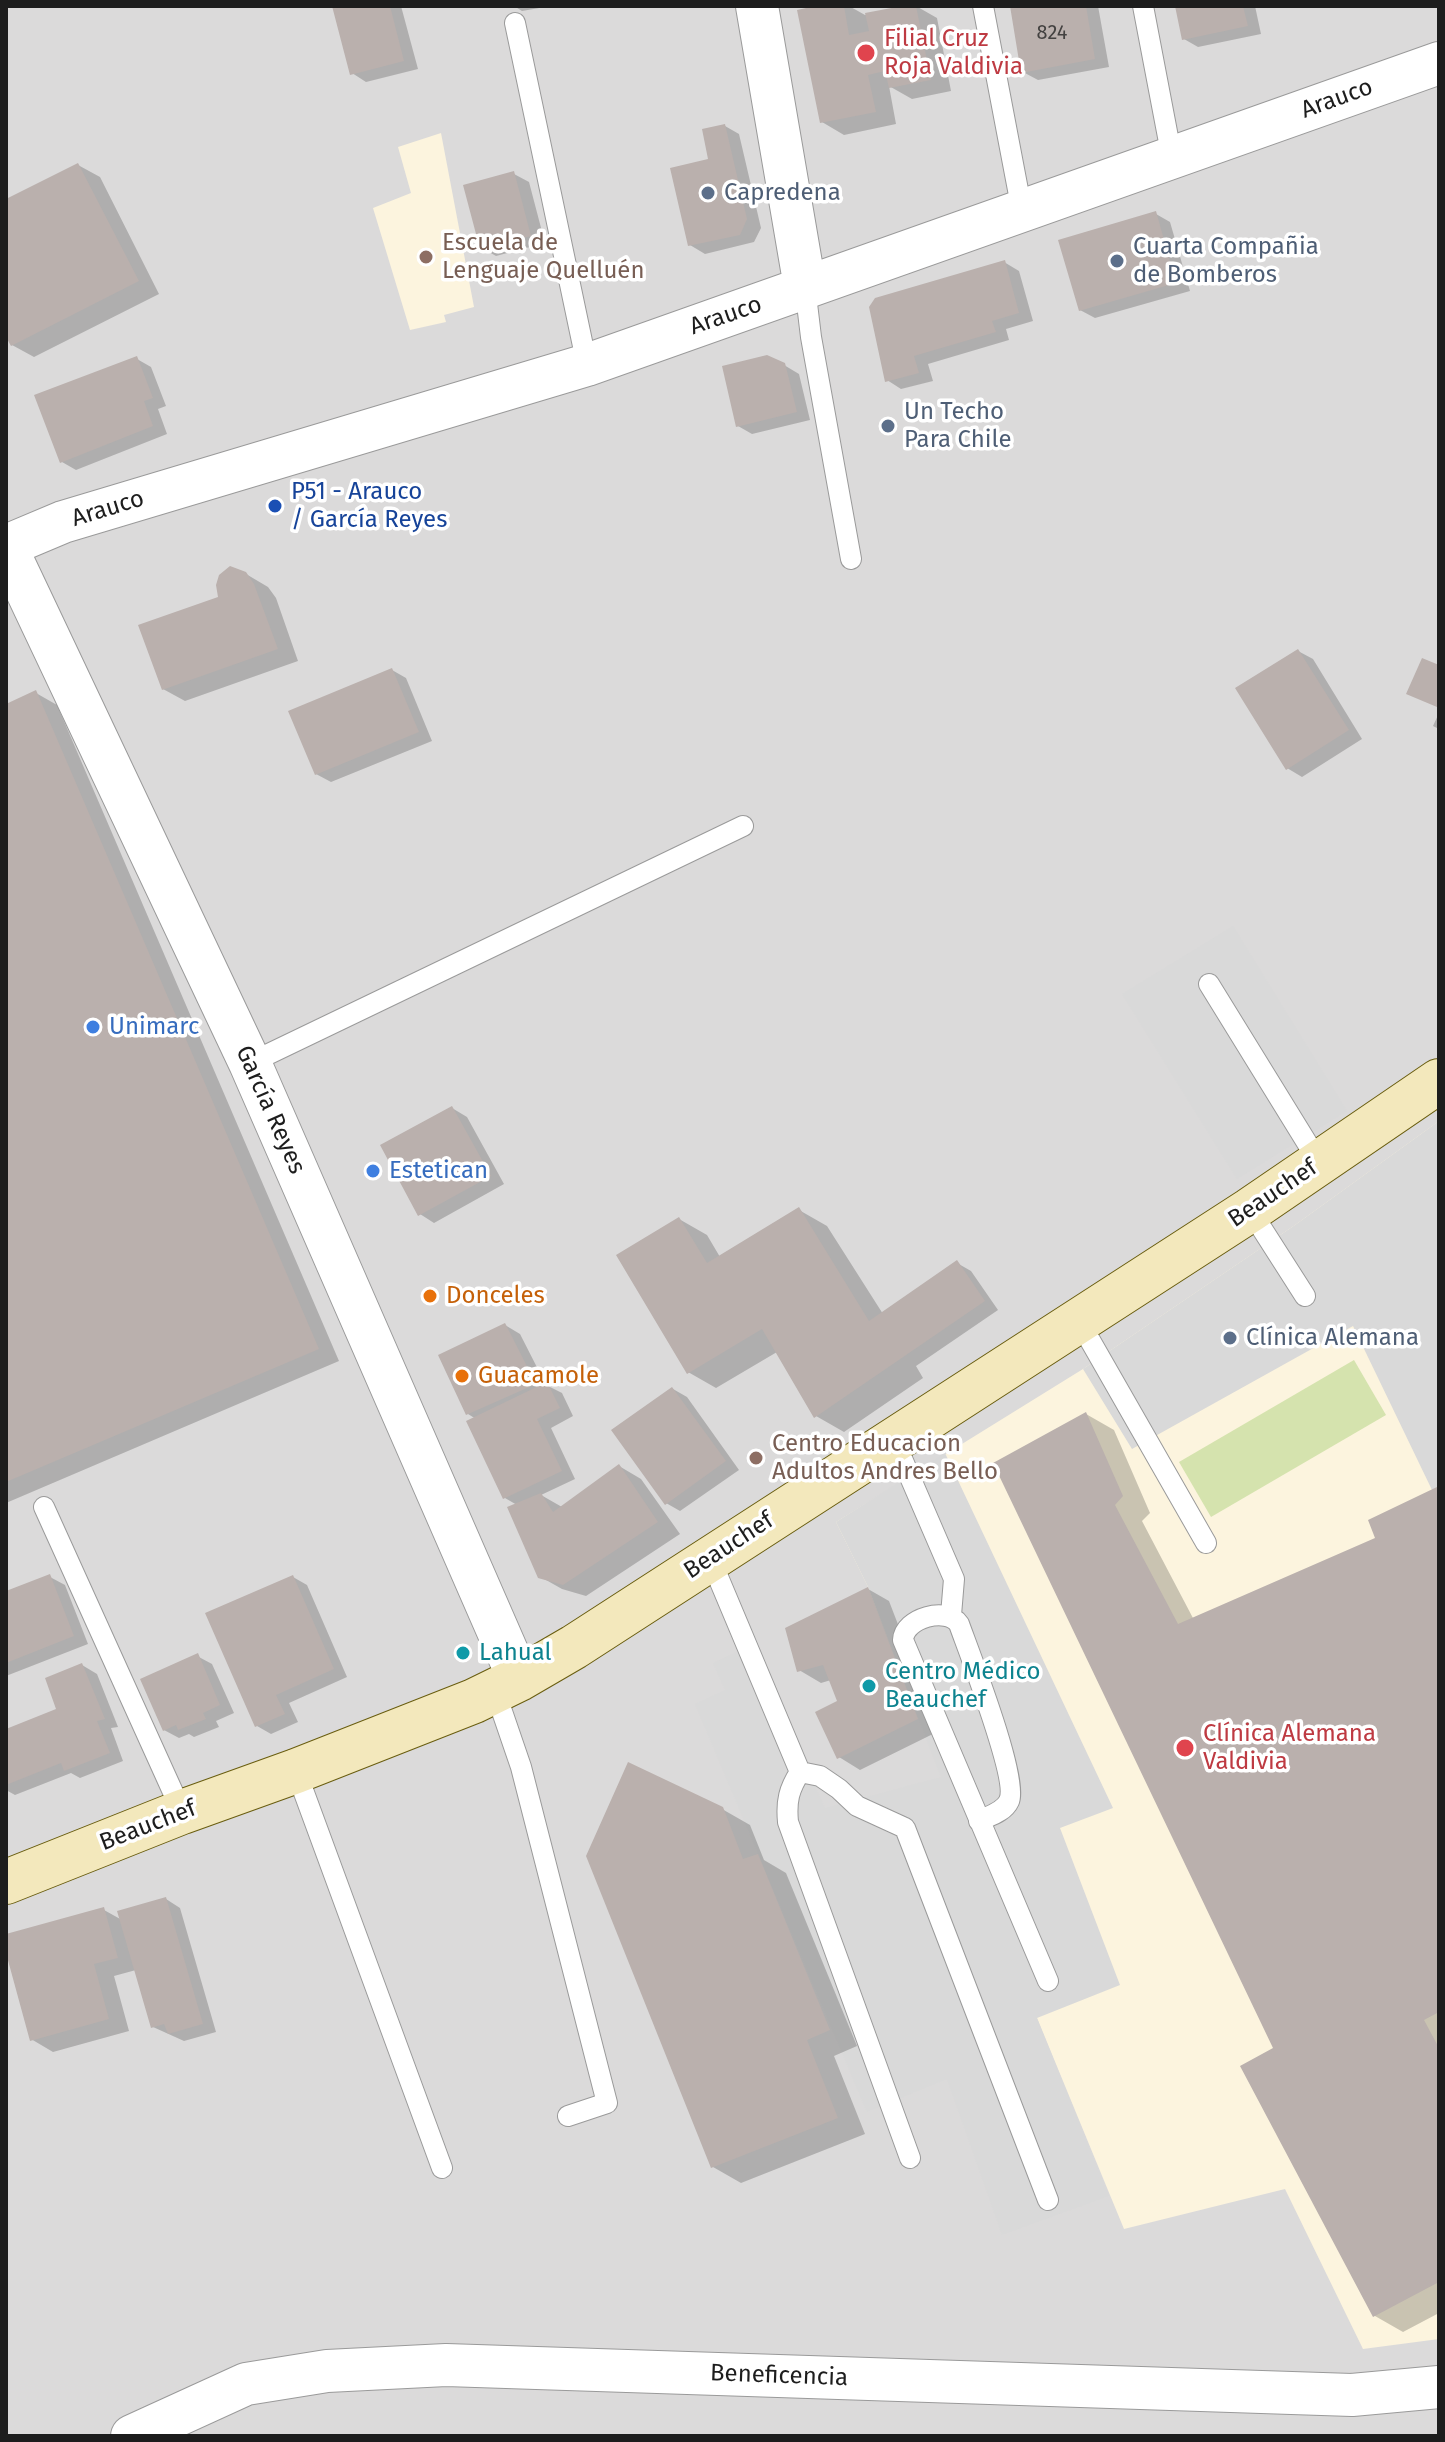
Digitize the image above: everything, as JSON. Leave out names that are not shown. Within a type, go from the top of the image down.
[{"type":"main road","name":"Beauchef","points":[[6,1882],[182,1812],[296,1771],[507,1685],[574,1647],[1079,1321],[1320,1164],[1439,1081]]},
{"type":"street","points":[[757,6],[805,287]]},
{"type":"street","name":"Arauco","points":[[6,546],[63,522],[587,365],[1439,63]]},
{"type":"street","name":"García Reyes","points":[[6,546],[250,1063],[507,1685]]},
{"type":"street","name":"Beneficencia","points":[[132,2436],[246,2384],[327,2371],[377,2367],[446,2365],[1352,2395],[1439,2387]]},
{"type":"lane","points":[[983,6],[1022,211]]},
{"type":"lane","points":[[1143,6],[1172,158]]},
{"type":"lane","points":[[515,23],[587,365]]},
{"type":"lane","points":[[805,287],[811,337],[851,559]]},
{"type":"lane","points":[[250,1063],[743,826]]},
{"type":"lane","points":[[1209,984],[1320,1164]]},
{"type":"lane","points":[[1250,1210],[1305,1296]]},
{"type":"lane","points":[[1079,1321],[1206,1543]]},
{"type":"lane","points":[[894,1440],[954,1579],[951,1615]]},
{"type":"lane","points":[[44,1507],[182,1812]]},
{"type":"lane","points":[[710,1558],[800,1772]]},
{"type":"lane","points":[[979,1821],[1000,1812],[1009,1801],[1011,1788],[1006,1761],[959,1624],[951,1615],[941,1614],[911,1624],[903,1633],[903,1640],[979,1821],[1048,1981]]},
{"type":"lane","points":[[507,1685],[521,1767],[607,2103],[568,2116]]},
{"type":"lane","points":[[296,1771],[442,2168]]},
{"type":"lane","points":[[800,1772],[790,1787],[786,1803],[788,1822],[910,2158]]},
{"type":"lane","points":[[800,1772],[820,1776],[857,1806],[905,1828],[1048,2200]]},
{"type":"shaded area","points":[[6,6],[1439,6],[1439,2436],[6,2436]]},
{"type":"shaded area","name":"Escuela de Lenguaje Quelluén","points":[[441,133],[474,307],[444,315],[446,322],[410,330],[373,208],[411,193],[398,147]]},
{"type":"shaded area","points":[[1233,926],[1347,1111],[1237,1179],[1122,994]]},
{"type":"shaded area","name":"Clínica Alemana Valdivia","points":[[1439,1121],[1439,2339],[1363,2349],[1285,2189],[1124,2229],[1037,2018],[868,1587],[836,1522],[1083,1369],[1295,1225]]},
{"type":"shaded area","points":[[1439,1121],[1439,1486],[1432,1490],[1353,1326],[1132,1449],[1083,1369],[1295,1225]]},
{"type":"shaded area","points":[[945,1453],[1113,1808],[1060,1828],[1120,1985],[1037,2018],[1109,2196],[1002,2235],[947,2079],[867,2112],[695,1704],[725,1690],[713,1663],[751,1645],[825,1808],[941,1777],[868,1587],[836,1522]]},
{"type":"green space","points":[[1354,1360],[1386,1415],[1211,1517],[1179,1462]]},
{"type":"building","points":[[332,6],[390,6],[404,61],[350,75]]},
{"type":"building","name":"Filial Cruz Roja Valdivia","points":[[815,6],[844,6],[849,35],[869,31],[865,13],[916,6],[931,80],[889,88],[885,71],[868,75],[876,112],[820,123],[797,10]]},
{"type":"building","points":[[1010,6],[1086,6],[1095,59],[1021,73]]},
{"type":"building","points":[[1175,6],[1243,6],[1248,26],[1182,40]]},
{"type":"building","name":"Capredena","points":[[725,124],[747,219],[740,235],[688,246],[670,168],[708,159],[702,129]]},
{"type":"building","points":[[78,163],[139,281],[11,346],[6,337],[6,199]]},
{"type":"building","points":[[514,171],[531,236],[480,249],[463,185]]},
{"type":"building","name":"Cuarta Compañia de Bomberos","points":[[1156,211],[1176,283],[1079,311],[1058,240]]},
{"type":"building","points":[[1005,260],[1019,313],[992,321],[996,332],[914,356],[919,373],[885,382],[869,307],[875,298]]},
{"type":"building","points":[[767,355],[785,363],[797,412],[736,427],[722,366]]},
{"type":"building","points":[[137,356],[153,398],[144,401],[153,426],[60,463],[34,395]]},
{"type":"building","points":[[230,566],[246,572],[254,584],[278,649],[162,690],[138,625],[218,597],[216,585],[219,575]]},
{"type":"building","points":[[1298,649],[1349,730],[1286,770],[1235,688]]},
{"type":"building","points":[[1422,658],[1439,665],[1437,707],[1406,694]]},
{"type":"building","points":[[392,668],[419,732],[315,775],[288,711]]},
{"type":"building","name":"Unimarc","points":[[36,690],[319,1349],[6,1482],[6,704]]},
{"type":"building","points":[[452,1106],[491,1176],[418,1216],[380,1145]]},
{"type":"building","points":[[799,1207],[869,1321],[957,1260],[985,1301],[814,1418],[762,1329],[687,1374],[616,1255],[679,1217],[707,1263]]},
{"type":"building","points":[[505,1323],[536,1384],[466,1415],[438,1355]]},
{"type":"building","points":[[547,1382],[560,1408],[537,1419],[562,1471],[503,1499],[466,1421]]},
{"type":"building","points":[[672,1387],[726,1461],[665,1505],[611,1430]]},
{"type":"building","points":[[1086,1412],[1123,1496],[1115,1505],[1178,1624],[1375,1538],[1368,1520],[1439,1486],[1439,2012],[1424,2020],[1439,2048],[1439,2282],[1373,2317],[1240,2066],[1273,2048],[993,1463]]},
{"type":"building","points":[[619,1464],[658,1522],[563,1585],[538,1578],[507,1507],[541,1493],[553,1512]]},
{"type":"building","points":[[50,1574],[74,1636],[6,1663],[6,1591]]},
{"type":"building","points":[[293,1575],[334,1669],[276,1695],[285,1714],[255,1727],[205,1613]]},
{"type":"building","name":"Centro Médico Beauchef","points":[[868,1587],[918,1719],[837,1759],[815,1712],[837,1701],[823,1665],[797,1672],[785,1628]]},
{"type":"building","points":[[198,1653],[220,1705],[203,1713],[206,1719],[178,1730],[176,1725],[163,1731],[140,1679]]},
{"type":"building","points":[[82,1663],[105,1719],[97,1721],[110,1753],[64,1771],[61,1763],[6,1785],[6,1729],[56,1709],[45,1678]]},
{"type":"building","points":[[628,1762],[723,1807],[743,1859],[758,1854],[830,2030],[807,2040],[838,2118],[711,2168],[586,1856]]},
{"type":"building","points":[[166,1897],[203,2024],[168,2034],[164,2024],[151,2028],[117,1911]]},
{"type":"building","points":[[104,1907],[118,1958],[94,1964],[109,2019],[30,2041],[6,1953],[6,1934]]},
{"type":"place","name":"Filial Cruz Roja Valdivia","points":[[866,53]]},
{"type":"place","name":"Capredena","points":[[708,193]]},
{"type":"place","name":"Escuela de Lenguaje Quelluén","points":[[426,257]]},
{"type":"place","name":"Cuarta Compañia de Bomberos","points":[[1117,261]]},
{"type":"place","name":"Un Techo Para Chile","points":[[888,426]]},
{"type":"place","name":"P51 - Arauco / García Reyes","points":[[275,506]]},
{"type":"place","name":"Unimarc","points":[[93,1027]]},
{"type":"place","name":"Estetican","points":[[373,1171]]},
{"type":"place","name":"Donceles","points":[[430,1296]]},
{"type":"place","name":"Clínica Alemana","points":[[1230,1338]]},
{"type":"place","name":"Guacamole","points":[[462,1376]]},
{"type":"place","name":"Centro Educacion Adultos Andres Bello","points":[[756,1458]]},
{"type":"place","name":"Lahual","points":[[463,1653]]},
{"type":"place","name":"Centro Médico Beauchef","points":[[869,1686]]},
{"type":"place","name":"Clínica Alemana Valdivia","points":[[1185,1748]]}]
